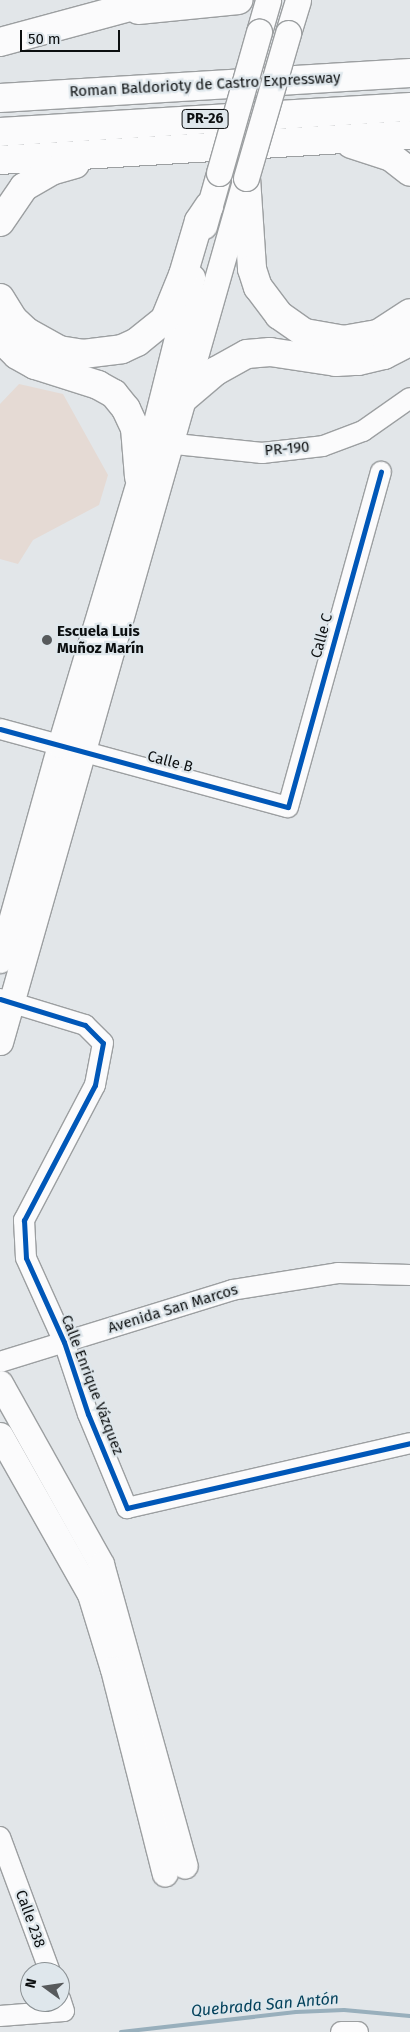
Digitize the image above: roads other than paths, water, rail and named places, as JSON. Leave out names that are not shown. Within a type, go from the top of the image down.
[{"type":"highway","points":[[0,42],[124,11],[156,0]]},
{"type":"highway","points":[[124,11],[240,0]]},
{"type":"highway","name":"Roman Baldorioty de Castro Expressway","points":[[0,98],[410,73]]},
{"type":"highway","name":"PR-26","points":[[0,132],[410,107]]},
{"type":"highway","points":[[0,160],[410,134]]},
{"type":"highway","points":[[332,140],[376,151],[410,172]]},
{"type":"highway","points":[[0,222],[10,203],[36,179],[54,170],[118,152]]},
{"type":"highway","points":[[246,178],[252,269],[258,287],[279,315],[305,333],[343,340],[378,334],[410,313]]},
{"type":"highway","points":[[0,298],[20,326],[51,346],[83,354],[122,349],[137,342],[165,319],[183,276],[200,221],[209,206]]},
{"type":"highway","points":[[0,338],[17,355],[35,365],[98,385],[114,394],[126,408],[136,428],[140,477]]},
{"type":"highway","points":[[184,398],[216,371],[247,354],[270,352],[336,362],[358,361],[384,355],[410,342]]},
{"type":"main road","points":[[0,1042],[6,1000],[85,751],[161,443],[209,206],[268,0]]},
{"type":"main road","points":[[0,960],[53,743],[140,477],[161,443],[184,398],[298,0]]},
{"type":"main road","points":[[0,1383],[101,1564],[175,1870],[90,1594],[0,1435]]},
{"type":"street","name":"PR-190","points":[[161,443],[262,453],[323,446],[363,431],[410,398]]},
{"type":"street","name":"Calle C","points":[[288,807],[381,472]]},
{"type":"street","name":"Calle B","points":[[0,729],[288,807]]},
{"type":"street","name":"Calle Enrique Vázquez","points":[[6,1000],[85,1024],[103,1043],[96,1085],[24,1220],[26,1258],[64,1342],[88,1414],[127,1508],[410,1443]]},
{"type":"street","name":"Avenida San Marcos","points":[[0,1362],[232,1290],[338,1273],[410,1275]]},
{"type":"street","name":"Calle 238","points":[[0,1837],[46,1962]]},
{"type":"street","points":[[0,2016],[20,2012]]},
{"type":"street","points":[[341,2032],[358,2032]]},
{"type":"waterway","name":"Quebrada San Antón","points":[[121,2032],[296,2012],[344,2010],[410,2016]]},
{"type":"place","name":"Escuela Luis Muñoz Marín","points":[[47,640]]}]
